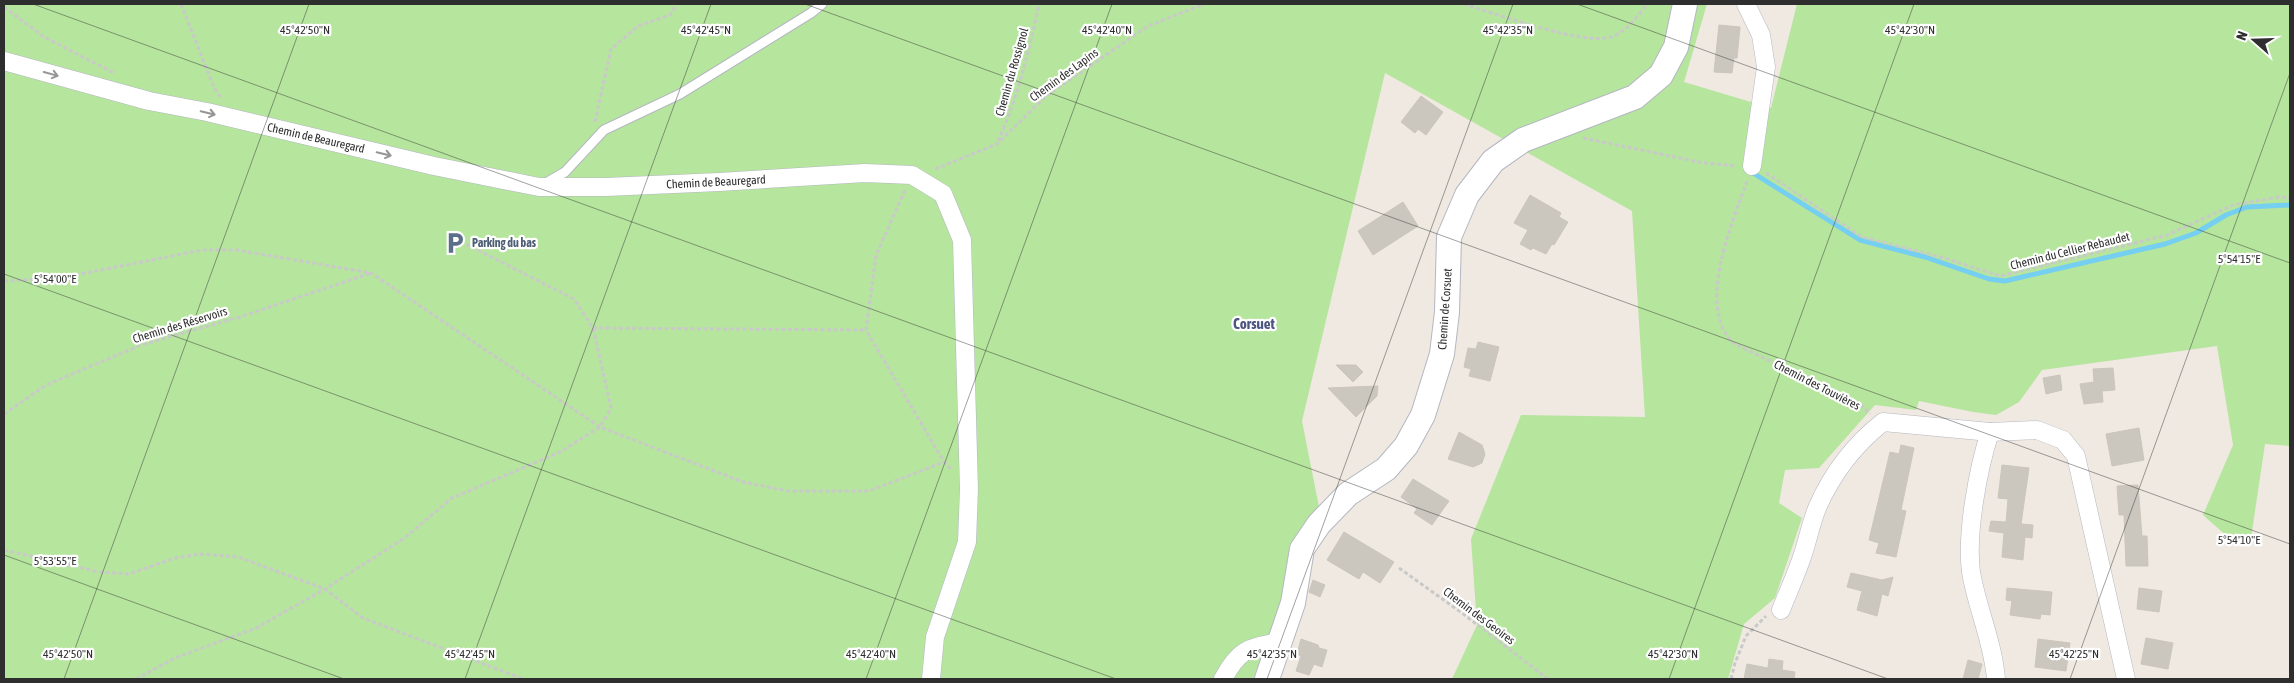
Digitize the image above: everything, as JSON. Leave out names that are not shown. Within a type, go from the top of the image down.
[{"type":"street","name":"Chemin de Corsuet","points":[[1267,679],[1294,603],[1302,549],[1318,524],[1348,494],[1386,469],[1406,446],[1422,415],[1442,354],[1449,237],[1467,195],[1493,161],[1524,140],[1565,122],[1635,97],[1661,75],[1676,48],[1685,4]]},
{"type":"street","points":[[1746,4],[1761,35],[1766,67],[1752,166]]},
{"type":"street","name":"Chemin de Beauregard","points":[[4,61],[149,101],[236,119],[434,166],[539,187],[709,183],[865,173],[912,174]]},
{"type":"street","points":[[912,174],[943,194],[962,240],[968,489],[967,542],[935,636],[931,679]]},
{"type":"street","points":[[1781,610],[1827,487],[1843,462],[1866,435],[1882,422],[1990,432],[2037,430],[2062,440],[2076,456],[2126,679]]},
{"type":"street","points":[[1990,432],[1978,479],[1972,525],[1971,557],[1976,594],[1994,658],[1996,679]]},
{"type":"street","points":[[1223,679],[1232,663],[1250,648],[1279,642]]},
{"type":"lane","points":[[539,187],[565,172],[604,130],[680,94],[811,13],[822,4]]},
{"type":"path","points":[[181,4],[214,88],[236,119]]},
{"type":"path","points":[[591,145],[611,49],[638,26],[670,15],[676,4]]},
{"type":"path","name":"Chemin du Rossignol","points":[[997,144],[1009,117],[1028,56],[1039,4]]},
{"type":"path","name":"Chemin des Lapins","points":[[912,174],[945,167],[997,144],[1045,97],[1148,26],[1204,4]]},
{"type":"path","points":[[1464,4],[1597,40],[1612,37],[1633,22],[1647,4]]},
{"type":"path","points":[[4,7],[44,37],[118,75]]},
{"type":"path","points":[[1565,122],[1573,134],[1591,141],[1704,162],[1732,166],[1752,166]]},
{"type":"path","name":"Chemin du Cellier Rebaudet","points":[[1752,166],[1772,176],[1862,237],[1944,258],[2000,276],[2167,235],[2233,205],[2279,197],[2290,198]]},
{"type":"path","name":"Chemin des Touvières","points":[[1752,166],[1718,271],[1717,305],[1725,335],[1733,344],[1861,405],[1882,422]]},
{"type":"path","points":[[912,174],[876,255],[866,330],[944,462],[968,489]]},
{"type":"path","points":[[136,679],[175,658],[256,628],[325,589],[402,539],[452,498],[560,452],[600,427],[611,408],[593,328],[574,299],[458,240]]},
{"type":"path","points":[[4,281],[60,278],[202,250],[236,250],[371,273],[600,427],[743,482],[788,491],[869,491],[944,462]]},
{"type":"path","name":"Chemin des Réservoirs","points":[[4,414],[46,385],[141,345],[240,317],[371,273]]},
{"type":"path","points":[[593,328],[866,330]]},
{"type":"path","points":[[4,550],[99,572],[129,574],[175,558],[200,554],[238,557],[325,589],[363,618],[523,679]]},
{"type":"path","name":"Chemin des Geoires","points":[[1399,568],[1462,613],[1548,679]]},
{"type":"path","points":[[1731,679],[1746,636],[1767,616],[1781,610]]},
{"type":"green space","points":[[4,4],[1707,4],[1684,82],[1771,108],[1797,4],[2290,4],[2290,446],[2265,444],[2251,538],[2229,538],[2203,515],[2233,445],[2217,346],[2042,370],[2019,402],[1996,415],[1919,401],[1916,410],[1875,405],[1819,468],[1785,470],[1779,503],[1802,518],[1775,598],[1744,624],[1728,679],[1452,679],[1477,625],[1471,539],[1521,415],[1645,417],[1632,211],[1385,73],[1302,421],[1319,507],[1253,679],[4,679]]},
{"type":"building","points":[[1719,25],[1740,27],[1737,58],[1734,58],[1732,73],[1714,72]]},
{"type":"building","points":[[1421,96],[1443,112],[1426,135],[1418,129],[1415,133],[1401,122]]},
{"type":"building","points":[[1530,195],[1561,213],[1559,217],[1568,222],[1546,254],[1533,248],[1531,250],[1520,244],[1528,230],[1514,223]]},
{"type":"building","points":[[1403,202],[1418,226],[1373,255],[1358,231]]},
{"type":"building","points":[[1478,342],[1499,347],[1490,381],[1469,376],[1471,369],[1464,367],[1468,348],[1476,349]]},
{"type":"building","points":[[1336,365],[1356,365],[1363,372],[1353,382]]},
{"type":"building","points":[[2113,368],[2115,390],[2102,391],[2103,402],[2084,404],[2080,384],[2094,382],[2093,369]]},
{"type":"building","points":[[2060,375],[2062,390],[2046,394],[2043,378]]},
{"type":"building","points":[[1378,386],[1377,396],[1356,417],[1328,388]]},
{"type":"building","points":[[2139,428],[2144,460],[2112,466],[2106,434]]},
{"type":"building","points":[[1459,432],[1482,445],[1485,454],[1482,463],[1473,467],[1448,459]]},
{"type":"building","points":[[1901,445],[1914,448],[1901,510],[1906,511],[1896,557],[1876,553],[1879,543],[1869,540],[1890,452],[1899,454]]},
{"type":"building","points":[[2002,465],[2029,468],[2021,524],[2033,525],[2032,538],[2025,537],[2023,560],[2002,557],[2004,533],[1989,531],[1991,521],[2006,522],[2008,499],[1998,498]]},
{"type":"building","points":[[1413,479],[1449,501],[1432,525],[1414,513],[1417,509],[1401,497]]},
{"type":"building","points":[[2138,485],[2142,536],[2147,536],[2148,566],[2126,566],[2124,515],[2119,515],[2117,486]]},
{"type":"building","points":[[1344,532],[1394,562],[1380,583],[1363,572],[1359,579],[1327,560]]},
{"type":"building","points":[[1851,573],[1882,580],[1893,577],[1888,596],[1882,594],[1877,616],[1857,610],[1862,591],[1847,587]]},
{"type":"building","points":[[1313,580],[1325,585],[1320,597],[1309,592]]},
{"type":"building","points":[[2007,588],[2052,592],[2050,615],[2041,614],[2040,619],[2010,615],[2012,601],[2006,600]]},
{"type":"building","points":[[2139,588],[2162,591],[2159,612],[2137,609]]},
{"type":"building","points":[[2146,638],[2173,643],[2168,669],[2141,664]]},
{"type":"building","points":[[1301,639],[1327,650],[1322,667],[1314,664],[1309,675],[1296,671],[1301,656],[1297,654]]},
{"type":"building","points":[[2038,639],[2070,643],[2066,671],[2035,667]]},
{"type":"building","points":[[1769,659],[1783,661],[1782,670],[1795,672],[1794,679],[1744,679],[1747,664],[1768,668]]},
{"type":"building","points":[[1968,660],[1982,664],[1978,679],[1963,679]]},
{"type":"waterway","points":[[1753,173],[1860,240],[1925,257],[1989,279],[2005,281],[2165,244],[2196,233],[2226,215],[2247,207],[2290,205]]},
{"type":"place","name":"Parking du bas","points":[[455,243]]},
{"type":"district","name":"Corsuet","points":[[1254,324]]}]
